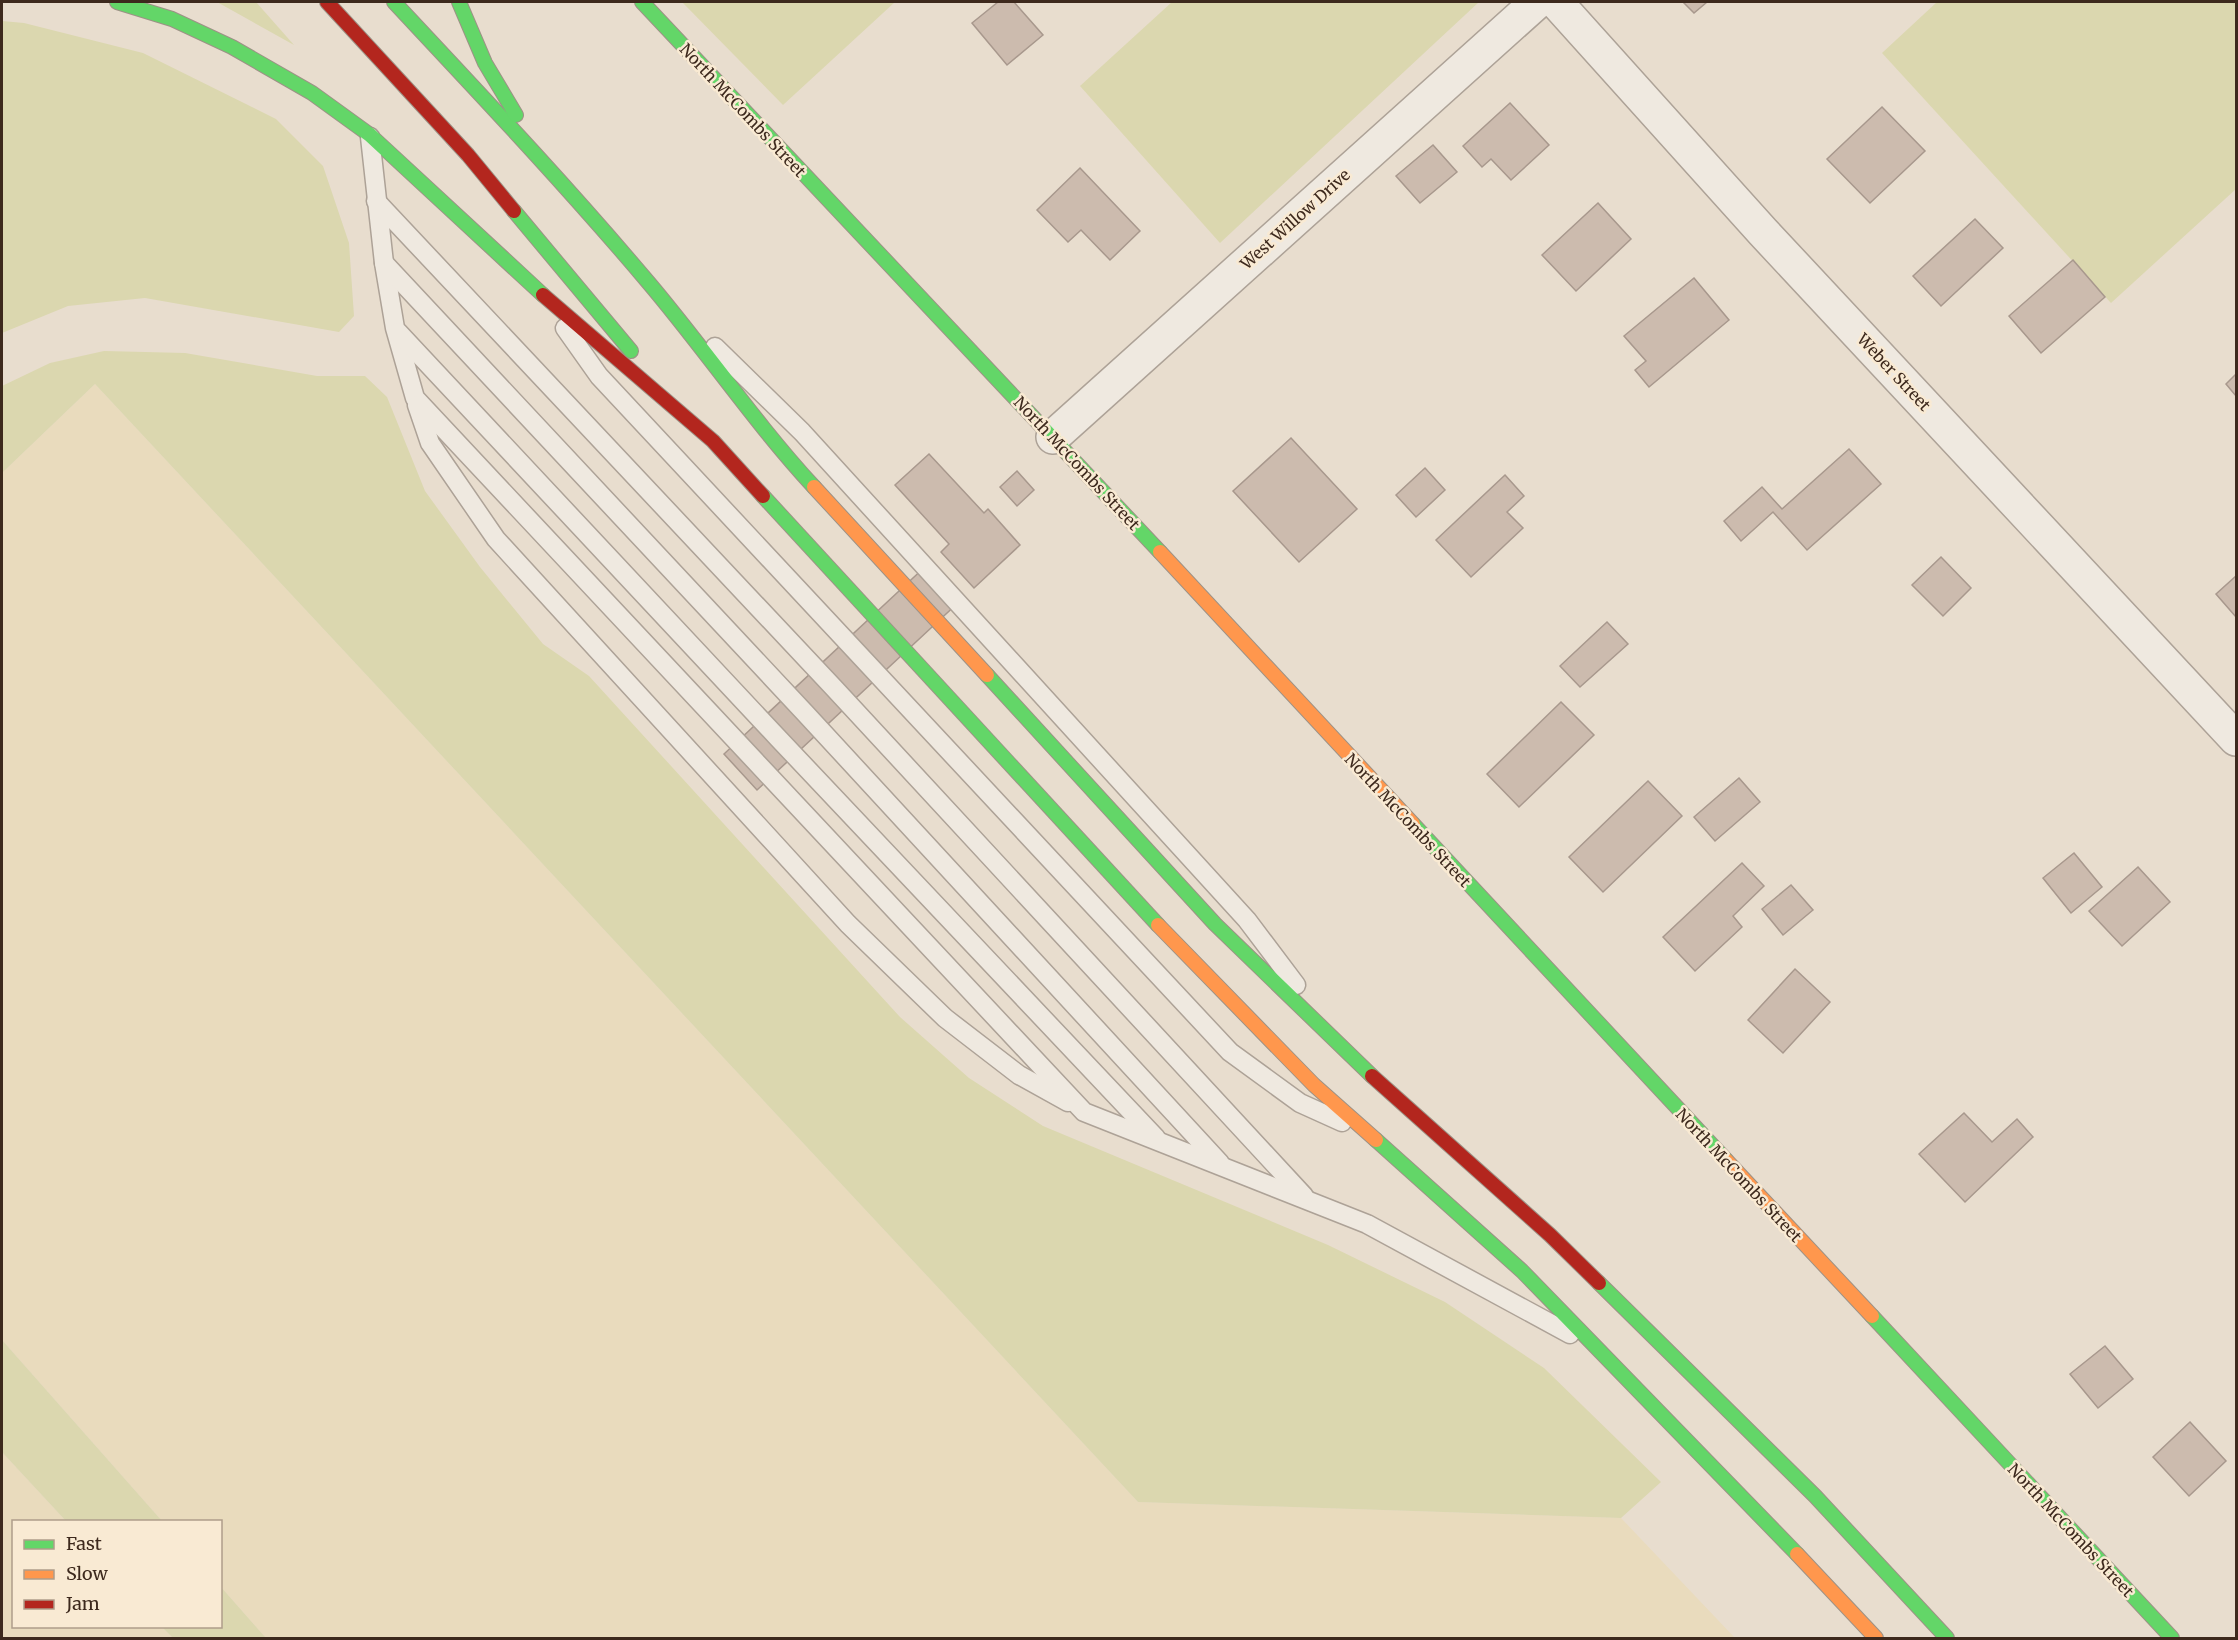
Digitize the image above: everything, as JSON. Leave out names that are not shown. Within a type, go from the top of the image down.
[{"type":"main road","points":[[117,2],[172,19],[232,47],[312,93],[370,135],[542,295],[713,441]]},
{"type":"main road","points":[[327,2],[468,155],[637,357],[1185,955],[1314,1085],[1522,1271],[1775,1530],[1876,1638]]},
{"type":"main road","points":[[394,2],[546,166],[649,283],[791,463],[1215,924],[1347,1054],[1550,1235],[1815,1496],[1947,1638]]},
{"type":"main road","points":[[459,2],[485,63],[546,166]]},
{"type":"main road","name":"North McCombs Street","points":[[642,2],[1053,437],[2172,1638]]},
{"type":"street","name":"West Willow Drive","points":[[1053,437],[1537,2]]},
{"type":"street","name":"Weber Street","points":[[1556,2],[1763,232],[2236,739]]},
{"type":"lane","points":[[370,135],[376,201],[395,328],[430,443],[496,539],[848,924],[945,1018],[1019,1075],[1084,1112],[1367,1224],[1599,1350]]},
{"type":"lane","points":[[376,201],[834,688],[1309,1201]]},
{"type":"lane","points":[[384,262],[1224,1167]]},
{"type":"lane","points":[[649,283],[802,432],[1247,921],[1347,1054]]},
{"type":"lane","points":[[542,295],[598,376],[1230,1052],[1299,1103],[1369,1134]]},
{"type":"lane","points":[[395,328],[1160,1142]]},
{"type":"lane","points":[[415,398],[1084,1112]]},
{"type":"shaded area","points":[[217,2],[256,2],[294,45]]},
{"type":"shaded area","points":[[682,2],[895,2],[783,105]]},
{"type":"shaded area","points":[[1172,2],[1479,2],[1220,243],[1080,86]]},
{"type":"shaded area","points":[[1937,2],[2236,2],[2236,189],[2111,303],[1882,53]]},
{"type":"shaded area","points":[[2,21],[24,23],[143,53],[276,119],[323,166],[349,243],[354,316],[339,332],[145,298],[68,306],[2,333]]},
{"type":"shaded area","points":[[104,351],[185,353],[317,376],[365,376],[387,397],[425,491],[480,567],[543,644],[589,676],[900,1017],[969,1078],[1043,1126],[1328,1245],[1445,1302],[1544,1368],[1661,1482],[1621,1518],[1138,1502],[95,384],[2,473],[2,386],[50,363]]},
{"type":"shaded area","points":[[95,384],[1138,1502],[1621,1518],[1735,1638],[266,1638],[222,1588],[222,1520],[161,1520],[2,1340],[2,473]]},
{"type":"shaded area","points":[[2,1340],[161,1520],[65,1520],[2,1452]]},
{"type":"shaded area","points":[[2,1452],[65,1520],[12,1520],[12,1628],[163,1628],[173,1638],[2,1638]]},
{"type":"shaded area","points":[[222,1588],[266,1638],[173,1638],[163,1628],[222,1628]]},
{"type":"building","points":[[998,2],[1014,2],[1043,35],[1007,65],[972,23]]},
{"type":"building","points":[[1683,2],[1707,2],[1694,13]]},
{"type":"building","points":[[1510,103],[1549,145],[1511,180],[1491,159],[1482,167],[1463,146]]},
{"type":"building","points":[[1882,107],[1925,151],[1870,203],[1827,159]]},
{"type":"building","points":[[1433,145],[1457,172],[1420,203],[1396,176]]},
{"type":"building","points":[[1080,168],[1140,231],[1110,260],[1081,230],[1068,242],[1037,210]]},
{"type":"building","points":[[1598,203],[1631,239],[1576,291],[1542,255]]},
{"type":"building","points":[[1975,219],[2003,248],[1941,306],[1913,276]]},
{"type":"building","points":[[2073,260],[2105,297],[2041,353],[2009,316]]},
{"type":"building","points":[[1694,278],[1729,320],[1649,387],[1635,370],[1646,361],[1624,336]]},
{"type":"building","points":[[2236,374],[2236,396],[2226,384]]},
{"type":"building","points":[[1291,438],[1357,509],[1299,562],[1233,491]]},
{"type":"building","points":[[1849,449],[1881,484],[1807,550],[1773,512],[1741,541],[1724,521],[1762,487],[1782,509]]},
{"type":"building","points":[[929,454],[984,513],[988,509],[1020,545],[974,588],[941,552],[949,544],[895,485]]},
{"type":"building","points":[[1425,468],[1445,490],[1416,517],[1396,495]]},
{"type":"building","points":[[1017,471],[1034,490],[1017,506],[1000,487]]},
{"type":"building","points":[[1505,475],[1524,496],[1507,512],[1523,528],[1471,577],[1436,540]]},
{"type":"building","points":[[1941,557],[1971,588],[1943,616],[1912,585]]},
{"type":"building","points":[[928,564],[961,600],[757,790],[724,754]]},
{"type":"building","points":[[2236,576],[2236,617],[2216,594]]},
{"type":"building","points":[[1607,622],[1628,644],[1580,687],[1560,666]]},
{"type":"building","points":[[1561,702],[1594,735],[1519,807],[1487,774]]},
{"type":"building","points":[[1739,778],[1760,802],[1715,841],[1694,817]]},
{"type":"building","points":[[1648,781],[1682,816],[1603,892],[1569,857]]},
{"type":"building","points":[[2074,853],[2102,887],[2071,913],[2043,878]]},
{"type":"building","points":[[1742,863],[1764,886],[1733,916],[1742,927],[1695,971],[1663,937]]},
{"type":"building","points":[[2138,867],[2170,902],[2122,946],[2089,911]]},
{"type":"building","points":[[1791,885],[1813,910],[1783,935],[1762,909]]},
{"type":"building","points":[[1795,969],[1830,1002],[1783,1053],[1748,1020]]},
{"type":"building","points":[[1964,1113],[1992,1142],[2017,1119],[2033,1137],[1965,1202],[1919,1154]]},
{"type":"building","points":[[2105,1346],[2133,1379],[2098,1408],[2070,1374]]},
{"type":"building","points":[[2190,1422],[2226,1461],[2189,1496],[2153,1457]]},
{"type":"traffic: fast","points":[[117,2],[172,19],[232,47],[312,93],[370,135],[543,295]]},
{"type":"traffic: fast","points":[[394,2],[523,140],[617,246],[814,487]]},
{"type":"traffic: fast","points":[[459,2],[485,63],[516,115]]},
{"type":"traffic: fast","points":[[642,2],[1160,552]]},
{"type":"traffic: fast","points":[[514,211],[631,351]]},
{"type":"traffic: fast","points":[[763,496],[1158,925]]},
{"type":"traffic: fast","points":[[987,675],[1215,924],[1372,1076]]},
{"type":"traffic: fast","points":[[1413,824],[1726,1160]]},
{"type":"traffic: fast","points":[[1376,1140],[1522,1271],[1797,1554]]},
{"type":"traffic: fast","points":[[1599,1283],[1815,1496],[1947,1638]]},
{"type":"traffic: fast","points":[[1872,1316],[2172,1638]]},
{"type":"traffic: slow","points":[[814,487],[987,675]]},
{"type":"traffic: slow","points":[[1160,552],[1413,824]]},
{"type":"traffic: slow","points":[[1158,925],[1314,1085],[1376,1140]]},
{"type":"traffic: slow","points":[[1726,1160],[1872,1316]]},
{"type":"traffic: slow","points":[[1797,1554],[1876,1638]]},
{"type":"traffic: jam","points":[[327,2],[468,155],[514,211]]},
{"type":"traffic: jam","points":[[543,295],[713,441],[763,496]]},
{"type":"traffic: jam","points":[[1372,1076],[1550,1235],[1599,1283]]}]
